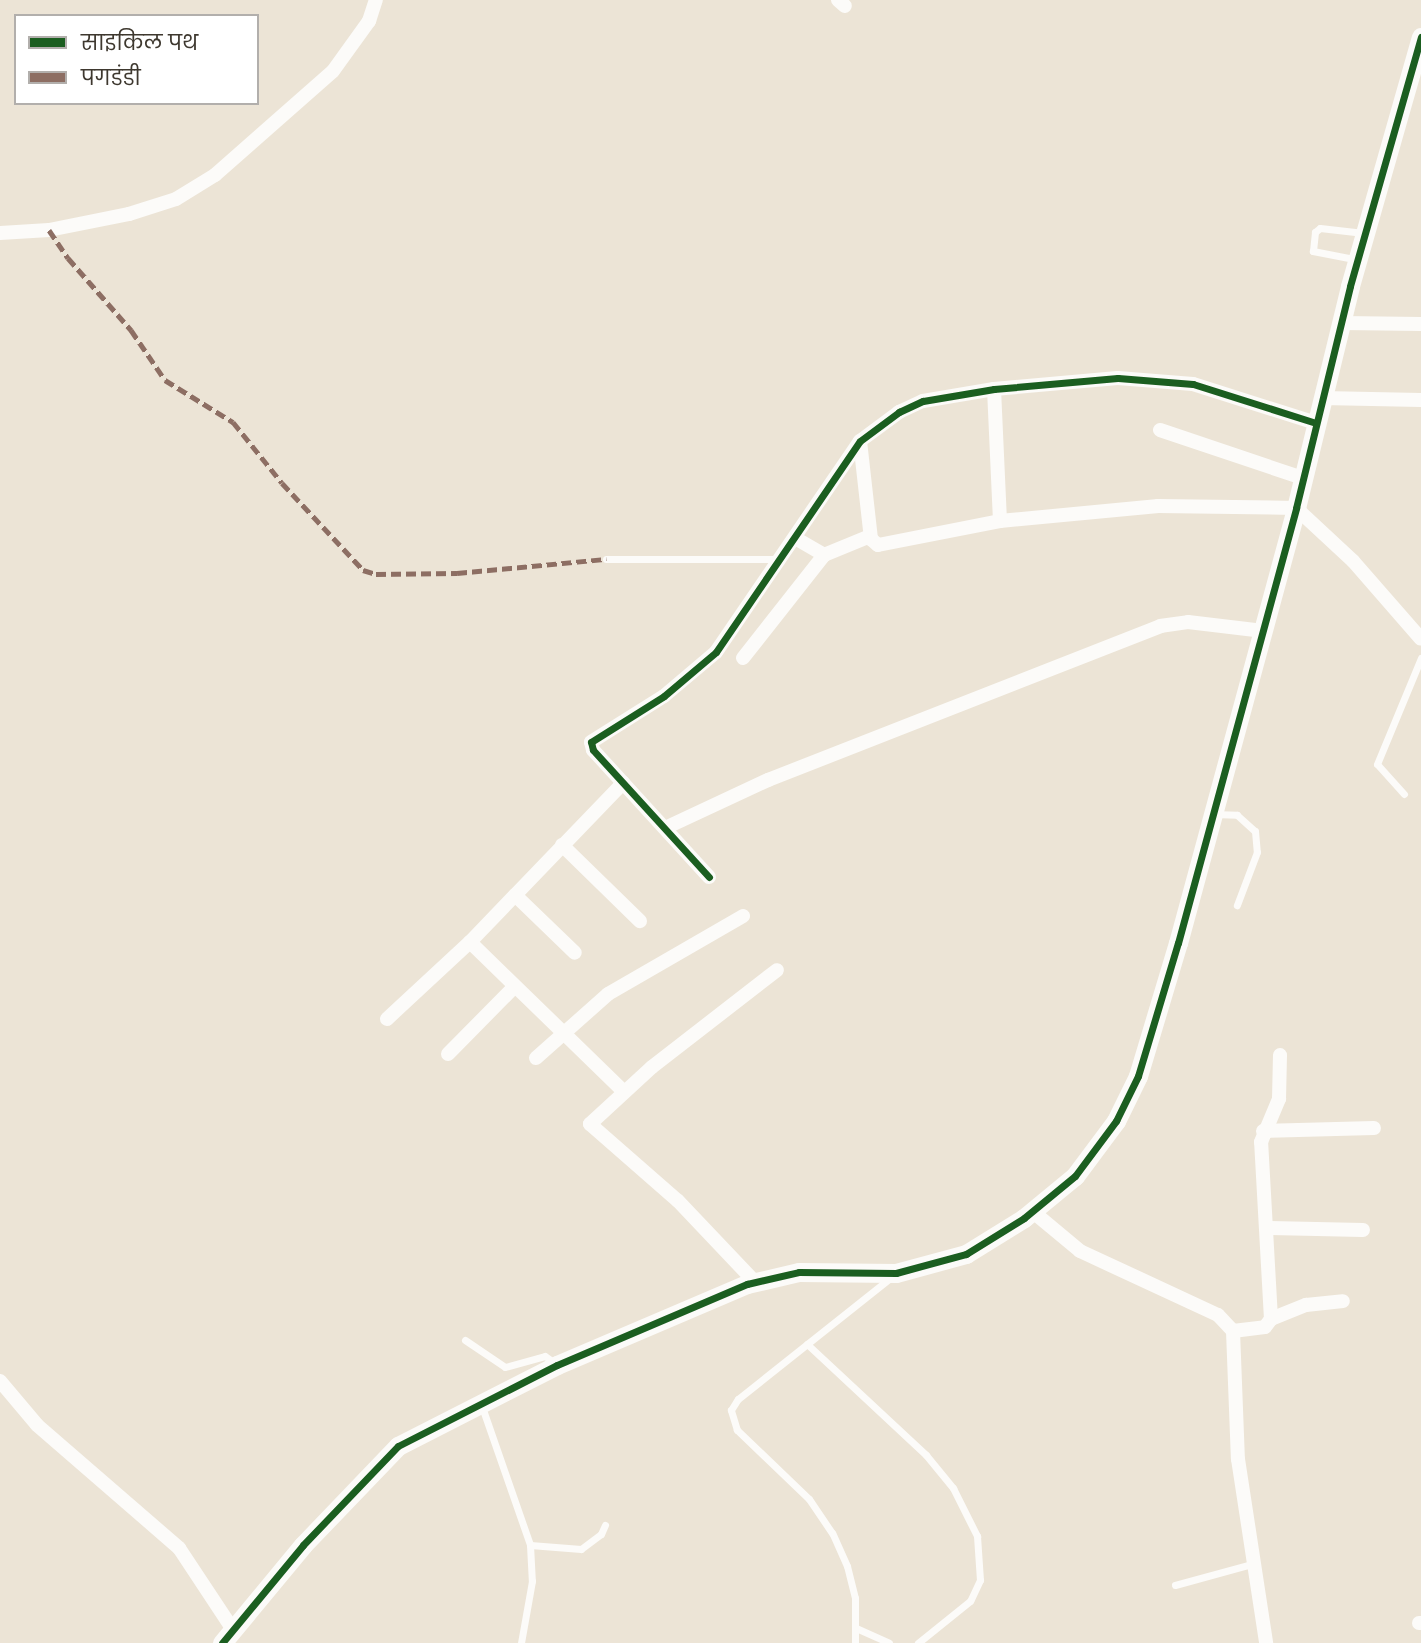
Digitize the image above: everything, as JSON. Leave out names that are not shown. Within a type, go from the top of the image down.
[{"type":"street","points":[[0,233],[49,230],[129,214],[176,199],[215,175],[333,71],[369,22],[376,0]]},
{"type":"street","points":[[0,1381],[37,1425],[179,1548],[229,1635],[303,1545],[398,1446],[557,1365],[755,1282],[799,1272],[896,1273],[966,1254],[1032,1211],[1075,1176],[1115,1121],[1138,1076],[1263,631],[1358,260],[1421,37]]},
{"type":"street","points":[[1342,323],[1421,324]]},
{"type":"street","points":[[709,877],[623,783],[591,742],[694,673],[742,618],[844,459],[860,441],[899,412],[923,401],[994,389],[1118,378],[1193,384],[1316,423]]},
{"type":"street","points":[[994,389],[1000,521]]},
{"type":"street","points":[[1322,398],[1421,400]]},
{"type":"street","points":[[1160,430],[1303,478]]},
{"type":"street","points":[[860,441],[873,543],[883,546],[1000,521],[1158,506],[1296,508],[1353,561],[1421,639]]},
{"type":"street","points":[[743,658],[824,555],[870,536]]},
{"type":"street","points":[[795,538],[824,555]]},
{"type":"street","points":[[665,828],[819,759],[1160,626],[1188,622],[1263,631]]},
{"type":"street","points":[[387,1019],[470,942],[623,783]]},
{"type":"street","points":[[562,845],[640,921]]},
{"type":"street","points":[[515,895],[575,953]]},
{"type":"street","points":[[536,1058],[562,1032],[608,994],[743,916]]},
{"type":"street","points":[[470,942],[623,1091]]},
{"type":"street","points":[[755,1282],[678,1201],[590,1124],[623,1091],[777,970]]},
{"type":"street","points":[[448,1054],[515,986]]},
{"type":"street","points":[[1271,1319],[1263,1131],[1279,1099],[1280,1055]]},
{"type":"street","points":[[1263,1131],[1374,1128]]},
{"type":"street","points":[[1032,1211],[1080,1251],[1218,1315],[1233,1331],[1238,1460],[1266,1643]]},
{"type":"street","points":[[1269,1228],[1363,1230]]},
{"type":"street","points":[[1233,1331],[1265,1327],[1271,1319],[1306,1305],[1343,1301]]},
{"type":"lane","points":[[1358,260],[1313,251],[1315,232],[1320,228],[1367,233]]},
{"type":"lane","points":[[606,559],[781,559]]},
{"type":"lane","points":[[1404,794],[1377,764],[1421,658]]},
{"type":"lane","points":[[1213,814],[1237,815],[1255,831],[1257,852],[1237,905]]},
{"type":"lane","points":[[855,1643],[856,1628],[847,1566],[832,1533],[809,1499],[731,1420],[738,1399],[896,1273]]},
{"type":"lane","points":[[465,1339],[505,1367],[545,1356],[557,1365]]},
{"type":"lane","points":[[807,1344],[926,1455],[953,1488],[977,1536],[980,1580],[970,1601],[918,1643]]},
{"type":"lane","points":[[481,1404],[530,1545],[532,1581],[521,1643]]},
{"type":"lane","points":[[530,1545],[581,1549],[601,1534],[605,1525]]},
{"type":"lane","points":[[1175,1584],[1252,1564]]},
{"type":"lane","points":[[856,1628],[889,1643]]},
{"type":"marked path","points":[[49,230],[68,258],[131,330],[165,380],[233,422],[282,483],[363,570],[376,574],[457,573],[606,559]]},
{"type":"cycle path","points":[[222,1643],[303,1545],[398,1446],[557,1365],[747,1284],[799,1272],[896,1273],[966,1254],[1024,1218],[1075,1176],[1116,1121],[1138,1076],[1178,943],[1296,508],[1350,286],[1421,37]]},
{"type":"cycle path","points":[[709,877],[593,750],[591,742],[664,696],[716,652],[860,441],[899,412],[923,401],[994,389],[1118,378],[1193,384],[1316,423]]}]
